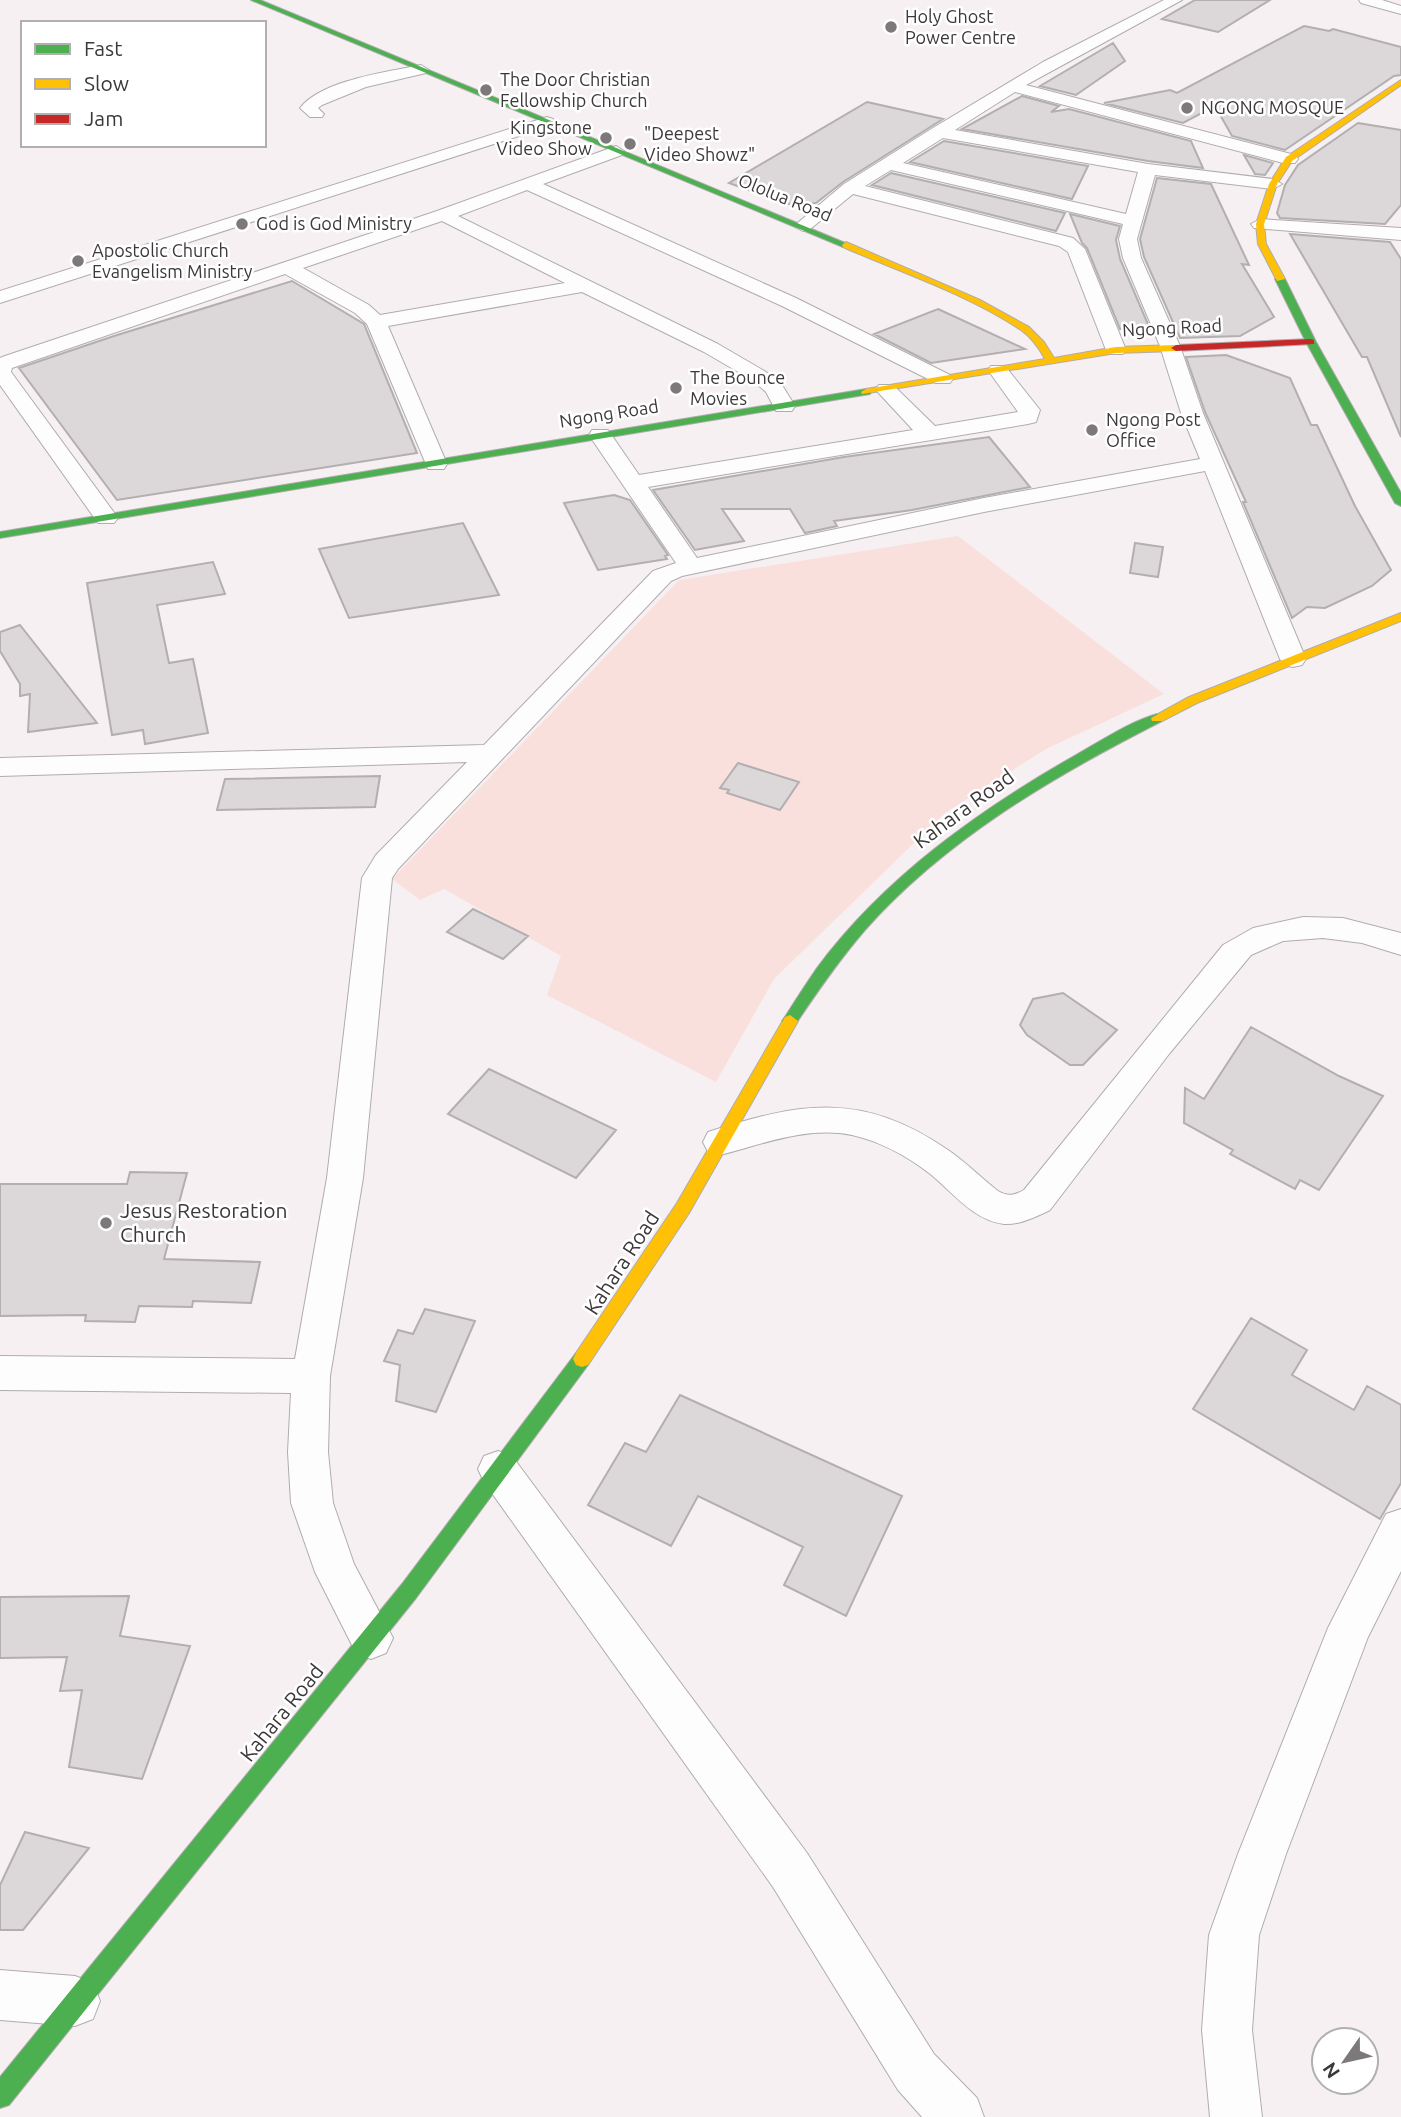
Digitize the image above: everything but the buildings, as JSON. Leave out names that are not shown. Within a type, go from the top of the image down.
[{"type":"street","name":"Ololua Road","points":[[254,0],[803,226],[1004,315],[1026,329],[1041,345],[1051,362]]},
{"type":"street","points":[[803,226],[850,188],[1048,65],[1175,0]]},
{"type":"street","points":[[1366,0],[1401,10]]},
{"type":"street","points":[[316,114],[308,108],[321,98],[383,78],[421,70]]},
{"type":"street","points":[[1398,494],[1311,342],[1262,244],[1260,224],[1273,184],[1289,159],[1401,82]]},
{"type":"street","points":[[1014,87],[1289,159]]},
{"type":"street","points":[[0,297],[547,122]]},
{"type":"street","points":[[939,132],[1149,159],[1273,184]]},
{"type":"street","points":[[1188,133],[1149,159],[1128,239],[1132,258],[1170,346],[1192,413],[1293,659]]},
{"type":"street","points":[[106,517],[1,372],[3,365],[443,215],[616,151]]},
{"type":"street","points":[[887,164],[1133,221]]},
{"type":"street","points":[[527,183],[789,302],[943,379]]},
{"type":"street","points":[[850,188],[1072,245],[1116,350]]},
{"type":"street","points":[[963,216],[998,190]]},
{"type":"street","points":[[443,215],[711,348],[759,376],[775,389],[784,406]]},
{"type":"street","points":[[1260,224],[1401,234]]},
{"type":"street","points":[[288,268],[362,309],[376,322],[436,464]]},
{"type":"street","points":[[376,322],[587,285]]},
{"type":"street","name":"Ngong Road","points":[[0,534],[1116,350],[1311,342]]},
{"type":"street","points":[[633,483],[1028,417],[1029,410],[998,370]]},
{"type":"street","points":[[886,389],[931,435]]},
{"type":"street","points":[[600,435],[691,567]]},
{"type":"street","points":[[371,1637],[336,1572],[312,1503],[308,1452],[311,1376],[345,1178],[377,878],[387,862],[656,582],[675,570],[984,505],[1213,463]]},
{"type":"street","name":"Kahara Road","points":[[0,2096],[408,1591],[618,1309],[683,1208],[807,992],[850,939],[915,872],[1038,781],[1193,700],[1401,617]]},
{"type":"street","points":[[0,767],[491,753]]},
{"type":"street","points":[[720,1142],[822,1118],[851,1122],[890,1134],[911,1145],[937,1161],[1000,1209],[1017,1209],[1037,1200],[1163,1037],[1242,945],[1273,931],[1299,926],[1336,929],[1401,944]]},
{"type":"street","points":[[0,1373],[311,1376]]},
{"type":"street","points":[[498,1469],[790,1870],[916,2072],[958,2117]]},
{"type":"street","points":[[1236,2117],[1227,2030],[1234,1935],[1262,1854],[1350,1628],[1401,1528]]},
{"type":"street","points":[[0,1995],[75,2001]]},
{"type":"shaded area","points":[[958,536],[1164,694],[1046,749],[945,813],[774,979],[716,1082],[547,995],[561,956],[444,889],[420,900],[392,879],[679,580]]},
{"type":"traffic: fast","points":[[254,0],[846,245]]},
{"type":"traffic: fast","points":[[1280,279],[1311,342],[1401,503]]},
{"type":"traffic: fast","points":[[0,535],[866,392]]},
{"type":"traffic: fast","points":[[790,1021],[823,971],[861,925],[951,843],[1052,774],[1157,718]]},
{"type":"traffic: fast","points":[[0,2096],[409,1591],[582,1359]]},
{"type":"traffic: slow","points":[[1280,279],[1262,244],[1260,224],[1273,184],[1289,159],[1401,82]]},
{"type":"traffic: slow","points":[[846,245],[977,302],[1026,329],[1041,344],[1051,361]]},
{"type":"traffic: slow","points":[[866,392],[1116,350],[1176,348]]},
{"type":"traffic: slow","points":[[1157,718],[1193,700],[1401,617]]},
{"type":"traffic: slow","points":[[582,1359],[683,1208],[790,1021]]},
{"type":"traffic: jam","points":[[1176,348],[1311,342]]},
{"type":"place","name":"Holy Ghost Power Centre","points":[[891,27]]},
{"type":"place","name":"The Door Christian Fellowship Church","points":[[486,90]]},
{"type":"place","name":"NGONG MOSQUE","points":[[1187,108]]},
{"type":"place","name":"Kingstone Video Show","points":[[606,138]]},
{"type":"place","name":"\"Deepest Video Showz\"","points":[[630,144]]},
{"type":"place","name":"God is God Ministry","points":[[242,224]]},
{"type":"place","name":"Apostolic Church Evangelism Ministry","points":[[78,261]]},
{"type":"place","name":"The Bounce Movies","points":[[676,388]]},
{"type":"place","name":"Ngong Post Office","points":[[1092,430]]},
{"type":"place","name":"Jesus Restoration Church","points":[[106,1223]]}]
